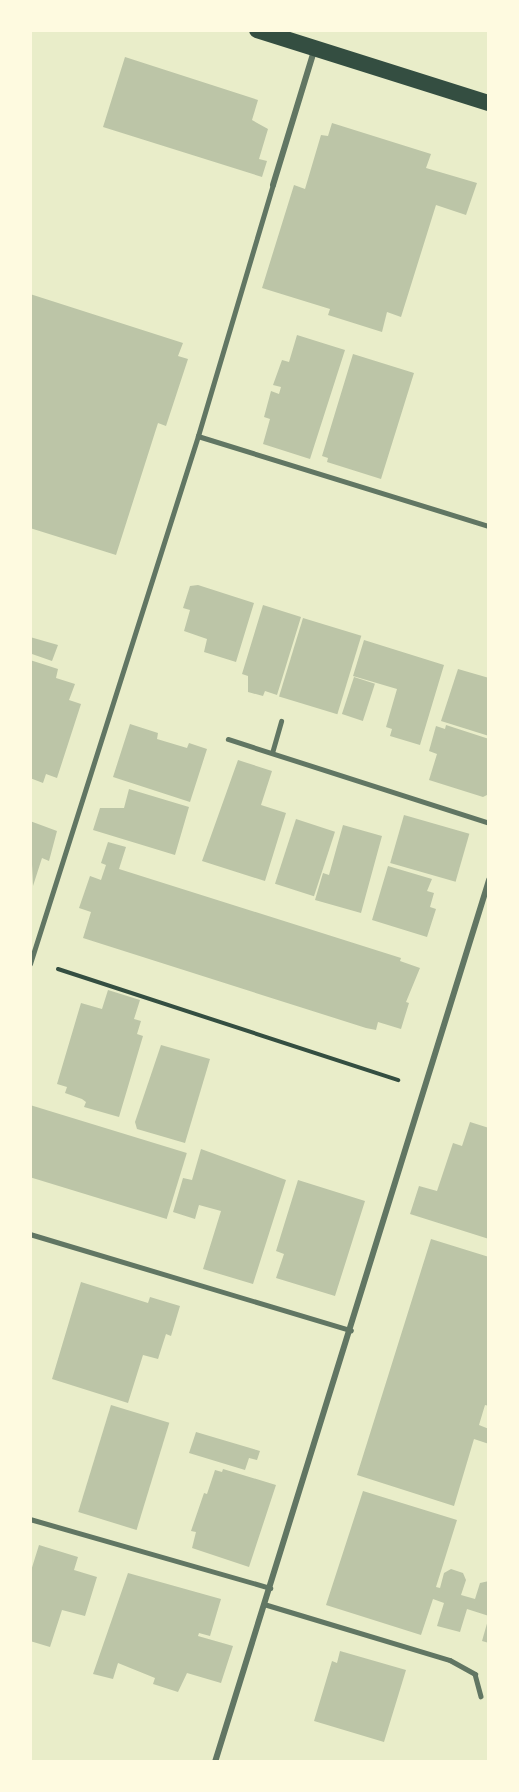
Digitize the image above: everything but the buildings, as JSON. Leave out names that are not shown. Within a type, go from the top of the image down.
[{"type":"highway","points":[[257,30],[489,103]]},
{"type":"street","points":[[273,185],[315,48]]},
{"type":"street","points":[[215,1762],[489,880]]},
{"type":"lane","points":[[31,962],[198,436],[273,185]]},
{"type":"lane","points":[[198,436],[489,526]]},
{"type":"lane","points":[[272,753],[281,721]]},
{"type":"lane","points":[[228,739],[489,823]]},
{"type":"lane","points":[[30,1234],[351,1330]]},
{"type":"lane","points":[[30,1519],[270,1588]]},
{"type":"lane","points":[[264,1604],[450,1660],[475,1674],[481,1696]]},
{"type":"path","points":[[31,962],[425,1089]]}]
